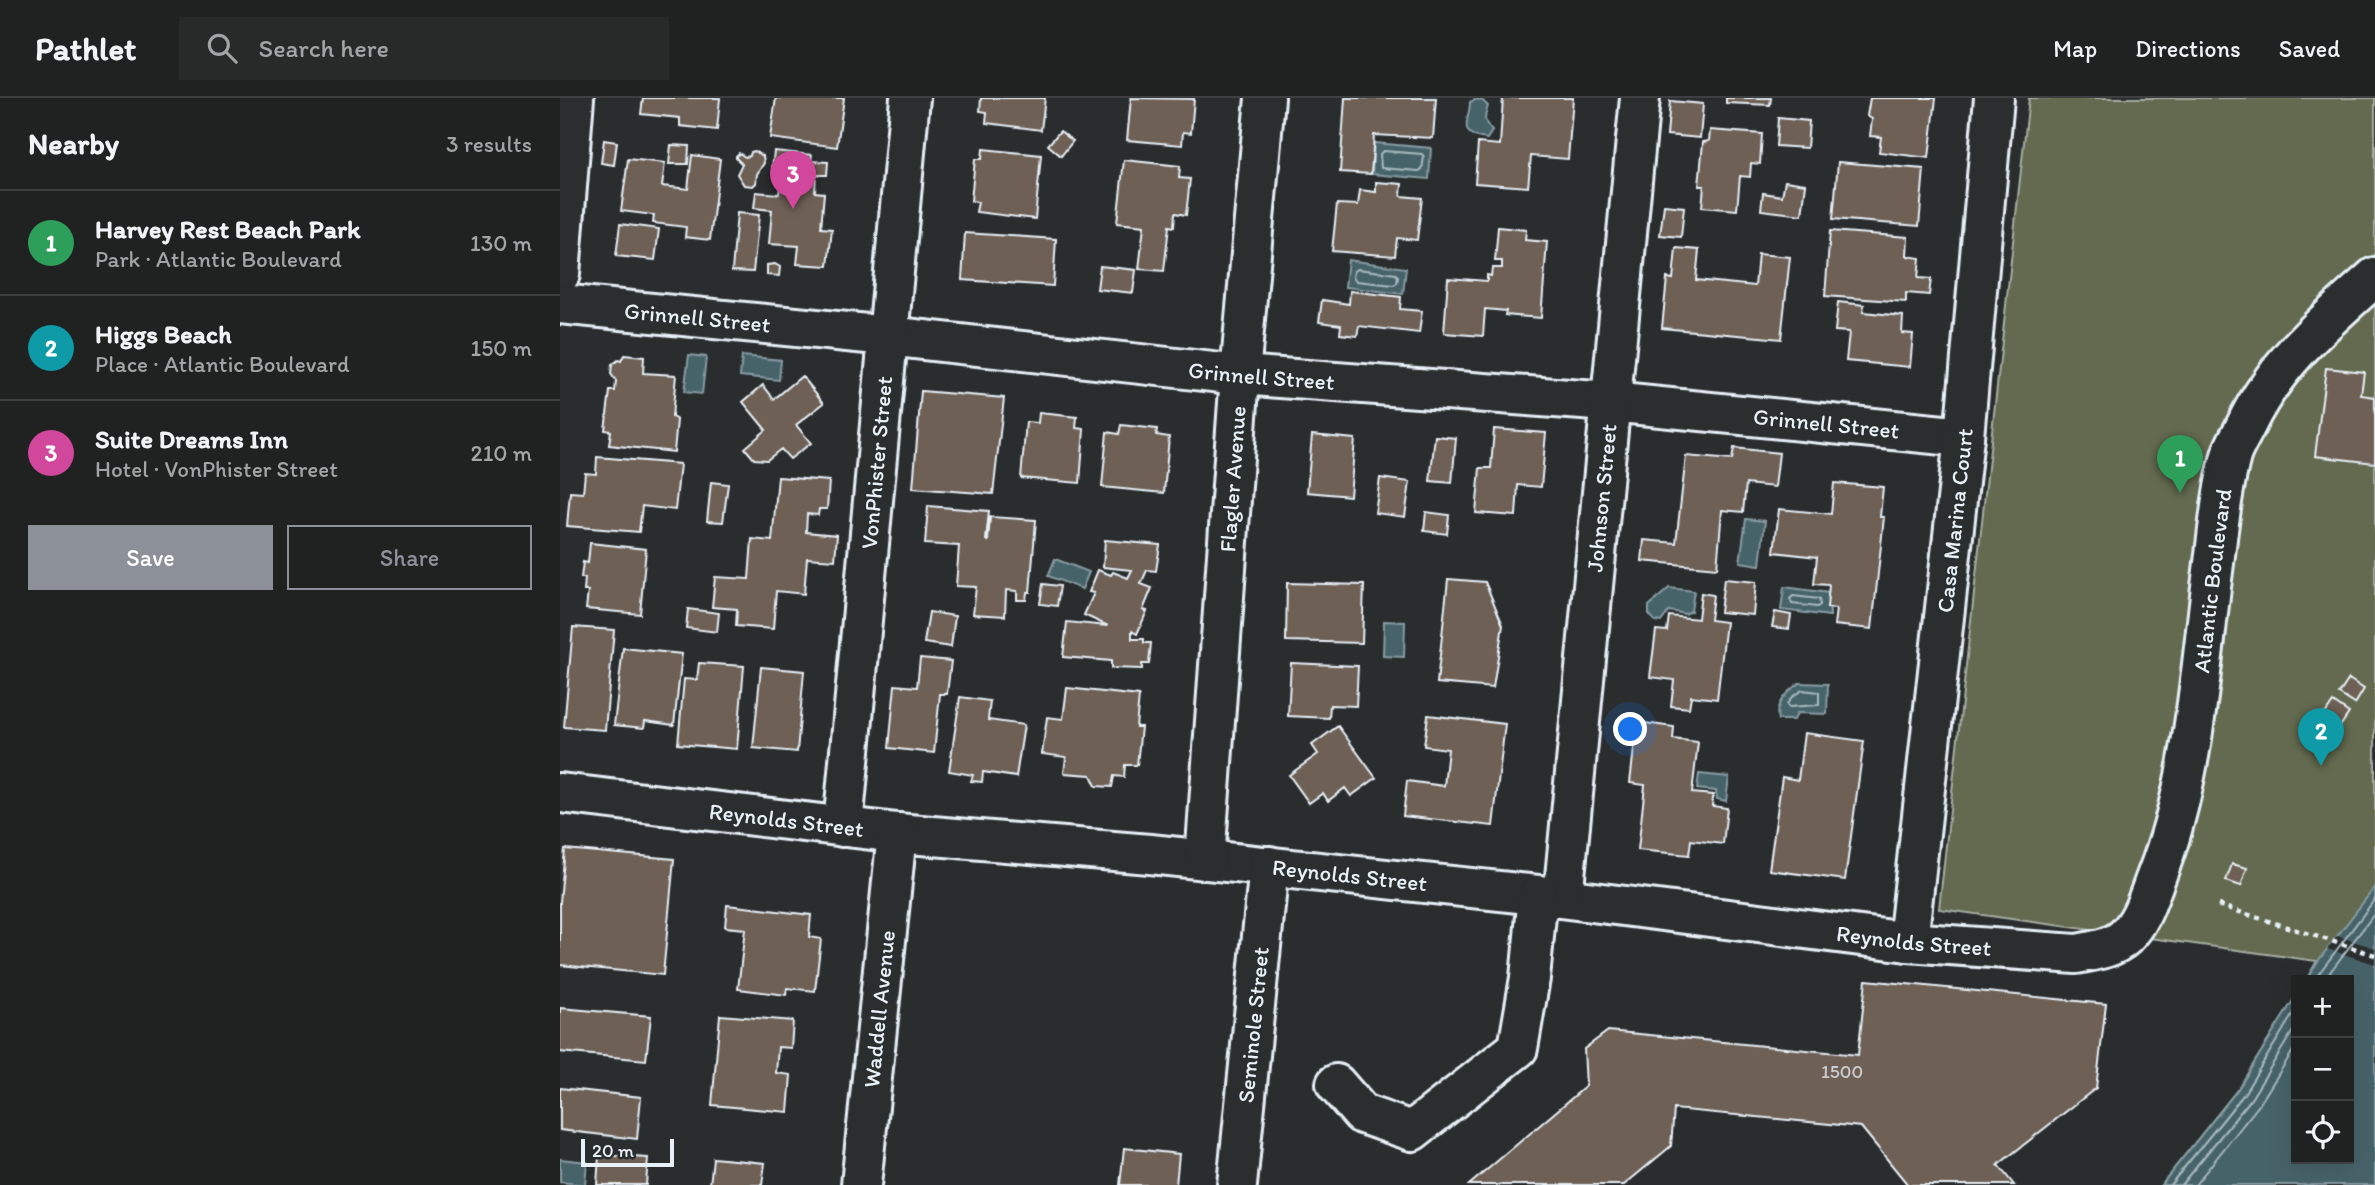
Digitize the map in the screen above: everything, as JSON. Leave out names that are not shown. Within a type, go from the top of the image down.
[{"type":"street","points":[[560,274],[574,98]]},
{"type":"street","name":"VonPhister Street","points":[[843,827],[910,98]]},
{"type":"street","name":"Flagler Avenue","points":[[1205,860],[1240,374],[1265,98]]},
{"type":"street","name":"Johnson Street","points":[[1336,1084],[1362,1114],[1412,1131],[1518,1048],[1530,978],[1551,896],[1611,402],[1640,98]]},
{"type":"street","name":"Casa Marina Court","points":[[1908,942],[1964,437],[1994,98]]},
{"type":"street","name":"Atlantic Boulevard","points":[[2132,929],[2143,911],[2169,845],[2187,762],[2220,519],[2232,454],[2252,411],[2282,365],[2323,323],[2375,277]]},
{"type":"street","name":"Grinnell Street","points":[[560,304],[1240,374],[1611,402],[1964,437]]},
{"type":"street","name":"Reynolds Street","points":[[560,793],[897,833],[1269,866],[1551,896],[1908,942],[2076,954],[2099,950],[2123,939],[2132,929]]},
{"type":"street","name":"Waddell Avenue","points":[[861,1185],[897,833]]},
{"type":"street","name":"Seminole Street","points":[[1237,1185],[1269,866]]},
{"type":"path","points":[[2218,905],[2375,955]]},
{"type":"green space","points":[[2029,98],[2375,98],[2375,1185],[2161,1185],[2238,1089],[2291,1004],[2291,1164],[2354,1164],[2354,975],[2309,975],[2317,961],[1939,909]]},
{"type":"water","points":[[1477,99],[1488,106],[1485,120],[1492,131],[1487,139],[1471,134],[1466,126],[1470,102]]},
{"type":"water","points":[[1374,143],[1431,148],[1429,179],[1372,174]]},
{"type":"water","points":[[1348,260],[1406,268],[1403,294],[1345,287]]},
{"type":"water","points":[[689,355],[706,357],[702,394],[684,392]]},
{"type":"water","points":[[742,356],[781,360],[779,380],[740,376]]},
{"type":"water","points":[[1746,519],[1765,521],[1760,565],[1740,562]]},
{"type":"water","points":[[1055,559],[1089,572],[1082,589],[1048,576]]},
{"type":"water","points":[[1784,587],[1829,593],[1830,616],[1781,610]]},
{"type":"water","points":[[1669,588],[1694,591],[1691,611],[1685,614],[1669,611],[1661,622],[1655,621],[1649,614],[1649,606]]},
{"type":"water","points":[[1384,621],[1405,622],[1404,657],[1383,656]]},
{"type":"water","points":[[1799,683],[1828,684],[1827,714],[1797,713],[1794,720],[1778,720],[1780,703]]},
{"type":"water","points":[[1699,774],[1729,777],[1726,801],[1717,799],[1716,791],[1697,789]]},
{"type":"water","points":[[2375,887],[2375,1185],[2161,1185],[2238,1089],[2291,1004],[2291,1164],[2354,1164],[2354,975],[2309,975]]},
{"type":"water","points":[[560,1159],[587,1162],[585,1185],[560,1182]]},
{"type":"pier","points":[[2337,936],[2375,948],[2375,964],[2327,949]]},
{"type":"building","points":[[643,98],[720,98],[717,130],[680,126],[680,118],[641,114]]},
{"type":"building","points":[[776,98],[844,98],[837,147],[770,138]]},
{"type":"building","points":[[981,98],[1045,98],[1041,130],[986,123],[987,112],[980,111]]},
{"type":"building","points":[[1131,98],[1194,99],[1191,133],[1183,132],[1182,145],[1127,140]]},
{"type":"building","points":[[1345,98],[1436,98],[1433,138],[1374,135],[1371,174],[1340,172]]},
{"type":"building","points":[[1503,98],[1573,98],[1568,159],[1531,156],[1528,187],[1475,183],[1478,143],[1500,145]]},
{"type":"building","points":[[1726,98],[1771,98],[1770,105],[1726,103]]},
{"type":"building","points":[[1870,98],[1936,98],[1929,158],[1879,152],[1881,137],[1870,136],[1872,119],[1867,116]]},
{"type":"building","points":[[1670,101],[1703,104],[1700,138],[1667,135]]},
{"type":"building","points":[[1778,118],[1809,121],[1807,148],[1776,146]]},
{"type":"building","points":[[1710,130],[1762,134],[1760,164],[1751,163],[1750,177],[1740,176],[1737,210],[1702,207],[1704,186],[1699,186],[1703,142],[1709,141]]},
{"type":"building","points":[[1060,131],[1073,141],[1061,156],[1048,145]]},
{"type":"building","points":[[604,140],[617,142],[614,165],[601,163]]},
{"type":"building","points":[[671,145],[689,146],[688,164],[669,164]]},
{"type":"building","points":[[983,149],[1041,155],[1035,219],[976,212],[978,202],[971,201],[975,159],[982,159]]},
{"type":"building","points":[[754,151],[763,156],[764,163],[757,174],[756,183],[753,186],[744,185],[737,174],[742,164],[736,156],[739,153],[745,157],[750,156]]},
{"type":"building","points":[[774,151],[812,155],[811,161],[828,162],[827,175],[816,175],[815,192],[824,193],[821,228],[832,229],[828,266],[797,264],[799,246],[769,244],[772,210],[754,208],[756,192],[779,194],[782,169],[772,168]]},
{"type":"building","points":[[774,151],[812,155],[811,161],[828,162],[827,175],[816,175],[815,192],[824,193],[821,228],[832,229],[828,266],[797,264],[799,246],[769,244],[772,210],[754,208],[756,192],[779,194],[782,169],[772,168]]},
{"type":"building","points":[[692,155],[720,159],[710,240],[685,237],[686,227],[653,223],[654,215],[621,211],[628,159],[665,163],[662,186],[688,189]]},
{"type":"building","points":[[1124,160],[1180,166],[1179,178],[1190,179],[1186,215],[1175,213],[1174,227],[1169,226],[1164,271],[1139,269],[1144,226],[1117,223]]},
{"type":"building","points":[[1838,162],[1924,169],[1919,226],[1833,219]]},
{"type":"building","points":[[1785,181],[1806,184],[1802,215],[1761,210],[1763,193],[1782,196]]},
{"type":"building","points":[[1376,182],[1402,184],[1401,196],[1422,198],[1417,240],[1397,238],[1395,256],[1332,251],[1337,204],[1358,205],[1360,190],[1376,192]]},
{"type":"building","points":[[1664,205],[1684,207],[1681,237],[1660,235]]},
{"type":"building","points":[[737,213],[759,215],[753,272],[732,271]]},
{"type":"building","points":[[737,213],[759,215],[753,272],[732,271]]},
{"type":"building","points":[[620,224],[659,229],[655,260],[616,256]]},
{"type":"building","points":[[1498,227],[1526,230],[1525,240],[1547,242],[1541,318],[1505,315],[1506,311],[1485,309],[1483,336],[1444,333],[1448,278],[1487,281],[1487,275],[1491,276],[1492,268],[1502,268],[1502,261],[1495,261]]},
{"type":"building","points":[[1830,231],[1908,237],[1907,256],[1920,258],[1918,278],[1931,279],[1929,295],[1906,293],[1906,302],[1825,296]]},
{"type":"building","points":[[965,233],[1056,239],[1053,286],[962,280]]},
{"type":"building","points":[[1676,248],[1699,250],[1696,280],[1755,286],[1758,254],[1790,257],[1781,339],[1662,328],[1667,278],[1673,279]]},
{"type":"building","points":[[775,264],[780,267],[779,276],[767,275],[767,265]]},
{"type":"building","points":[[1100,266],[1136,270],[1133,293],[1097,289]]},
{"type":"building","points":[[1350,291],[1401,297],[1400,309],[1422,311],[1419,333],[1359,326],[1357,336],[1340,334],[1341,325],[1319,322],[1322,300],[1349,304]]},
{"type":"building","points":[[1838,302],[1864,305],[1863,312],[1903,316],[1902,333],[1913,334],[1910,367],[1846,361],[1849,332],[1835,331]]},
{"type":"building","points":[[624,355],[644,357],[643,373],[676,375],[672,417],[677,420],[674,452],[609,445],[611,431],[605,430],[610,391],[615,391],[616,381],[611,374],[612,365],[618,360],[621,361]]},
{"type":"building","points":[[2326,368],[2364,372],[2361,395],[2375,397],[2375,463],[2315,456]]},
{"type":"building","points":[[802,376],[824,403],[796,425],[811,443],[790,459],[781,449],[767,460],[754,459],[745,448],[766,430],[743,402],[763,385],[774,399]]},
{"type":"building","points":[[921,391],[1004,398],[993,494],[913,488]]},
{"type":"building","points":[[1039,413],[1077,417],[1076,428],[1084,429],[1080,483],[1021,478],[1026,422],[1038,423]]},
{"type":"building","points":[[1121,425],[1157,429],[1156,435],[1169,437],[1164,493],[1102,487],[1107,432],[1119,434]]},
{"type":"building","points":[[1494,429],[1546,433],[1541,487],[1518,485],[1516,516],[1476,513],[1480,468],[1491,468]]},
{"type":"building","points":[[1312,435],[1355,439],[1350,496],[1307,492]]},
{"type":"building","points":[[1435,436],[1456,438],[1452,483],[1430,481]]},
{"type":"building","points":[[1734,448],[1779,453],[1775,487],[1746,484],[1743,512],[1722,510],[1717,568],[1642,561],[1644,540],[1676,543],[1686,456],[1732,460]]},
{"type":"building","points":[[597,457],[680,464],[675,510],[642,506],[639,532],[567,526],[570,492],[583,493],[585,473],[596,474]]},
{"type":"building","points":[[778,477],[829,481],[827,509],[819,509],[818,515],[807,514],[806,532],[837,535],[835,560],[807,558],[804,594],[776,591],[773,629],[736,626],[737,609],[712,607],[715,577],[749,579],[752,539],[772,541]]},
{"type":"building","points":[[1380,478],[1410,482],[1405,517],[1375,513]]},
{"type":"building","points":[[711,482],[728,484],[723,522],[707,521]]},
{"type":"building","points":[[1834,483],[1883,487],[1880,517],[1884,517],[1872,629],[1834,625],[1836,609],[1827,608],[1829,585],[1814,584],[1817,557],[1774,552],[1779,509],[1831,514]]},
{"type":"building","points":[[928,506],[989,511],[988,541],[990,517],[1036,520],[1030,592],[1027,592],[1026,600],[1017,600],[1017,591],[1006,590],[1005,616],[973,614],[976,587],[956,586],[959,546],[925,544]]},
{"type":"building","points":[[1426,512],[1449,515],[1447,534],[1424,531]]},
{"type":"building","points":[[1105,540],[1160,545],[1156,571],[1147,570],[1141,584],[1152,588],[1143,610],[1147,611],[1137,634],[1132,631],[1132,639],[1144,639],[1144,643],[1151,643],[1149,664],[1142,664],[1142,669],[1111,668],[1111,661],[1063,657],[1067,622],[1108,626],[1084,615],[1094,593],[1089,592],[1098,570],[1128,578],[1132,570],[1103,567]]},
{"type":"building","points":[[590,543],[646,549],[640,614],[586,609],[588,591],[584,591],[585,578],[581,578],[583,562],[588,563]]},
{"type":"building","points":[[1448,579],[1485,582],[1503,625],[1493,688],[1437,683]]},
{"type":"building","points":[[1724,579],[1756,582],[1753,615],[1720,612]]},
{"type":"building","points":[[1287,583],[1364,585],[1362,643],[1286,641]]},
{"type":"building","points":[[1043,584],[1060,586],[1057,606],[1040,604]]},
{"type":"building","points":[[1701,593],[1713,595],[1710,620],[1726,622],[1717,699],[1691,696],[1689,708],[1671,706],[1674,680],[1650,677],[1656,630],[1667,631],[1669,616],[1698,619]]},
{"type":"building","points":[[688,609],[719,613],[717,632],[686,628]]},
{"type":"building","points":[[929,612],[955,616],[951,647],[924,643]]},
{"type":"building","points":[[1775,612],[1791,615],[1789,629],[1772,627]]},
{"type":"building","points":[[573,627],[614,630],[605,730],[564,727]]},
{"type":"building","points":[[623,648],[682,654],[674,725],[645,721],[644,728],[614,725]]},
{"type":"building","points":[[920,658],[951,661],[947,694],[940,694],[934,753],[889,748],[895,685],[917,687]]},
{"type":"building","points":[[699,663],[744,666],[737,749],[678,744],[684,679],[697,680]]},
{"type":"building","points":[[1291,663],[1358,666],[1356,706],[1330,705],[1329,718],[1288,716]]},
{"type":"building","points":[[761,667],[804,671],[797,752],[753,748]]},
{"type":"building","points":[[2349,679],[2364,689],[2355,704],[2339,694]]},
{"type":"building","points":[[1067,688],[1139,696],[1136,727],[1141,727],[1137,765],[1125,765],[1124,777],[1114,776],[1112,787],[1096,786],[1091,775],[1064,773],[1066,757],[1042,754],[1047,717],[1063,719]]},
{"type":"building","points":[[960,697],[990,701],[988,720],[1024,725],[1016,777],[983,772],[982,782],[971,781],[973,775],[949,771]]},
{"type":"building","points":[[2333,702],[2349,713],[2339,728],[2323,717]]},
{"type":"building","points":[[1428,715],[1505,724],[1493,826],[1403,816],[1407,781],[1444,786],[1448,749],[1424,746]]},
{"type":"building","points":[[1637,722],[1674,727],[1673,739],[1698,742],[1692,793],[1713,795],[1712,806],[1727,808],[1723,844],[1691,840],[1689,855],[1638,850],[1645,785],[1630,783]]},
{"type":"building","points":[[1338,726],[1376,778],[1351,796],[1345,788],[1328,801],[1323,793],[1309,803],[1289,775],[1318,754],[1312,745]]},
{"type":"building","points":[[1804,733],[1864,741],[1845,880],[1769,870],[1782,777],[1798,780]]},
{"type":"building","points":[[565,849],[674,859],[663,975],[560,965],[560,902]]},
{"type":"building","points":[[2232,864],[2247,868],[2241,886],[2226,881]]},
{"type":"building","points":[[727,905],[811,915],[809,937],[821,939],[815,991],[787,988],[786,995],[738,989],[745,929],[725,927]]},
{"type":"building","points":[[1866,980],[2106,1004],[2096,1088],[1998,1165],[2014,1185],[1908,1185],[1861,1127],[1674,1109],[1671,1146],[1624,1185],[1469,1185],[1586,1086],[1584,1049],[1608,1031],[1858,1055]]},
{"type":"building","points":[[560,1008],[651,1016],[646,1060],[560,1052]]},
{"type":"building","points":[[720,1015],[793,1021],[791,1048],[778,1047],[776,1073],[791,1075],[788,1112],[712,1105]]},
{"type":"building","points":[[560,1088],[641,1097],[637,1139],[560,1130]]},
{"type":"building","points":[[1124,1148],[1179,1154],[1176,1185],[1120,1185]]},
{"type":"building","points":[[599,1155],[648,1158],[646,1185],[597,1185]]},
{"type":"building","points":[[713,1158],[765,1163],[762,1185],[710,1185]]},
{"type":"place","name":"Suite Dreams Inn","points":[[793,209]]},
{"type":"place","name":"Harvey Rest Beach Park","points":[[2180,493]]},
{"type":"place","name":"Higgs Beach","points":[[2321,766]]}]
